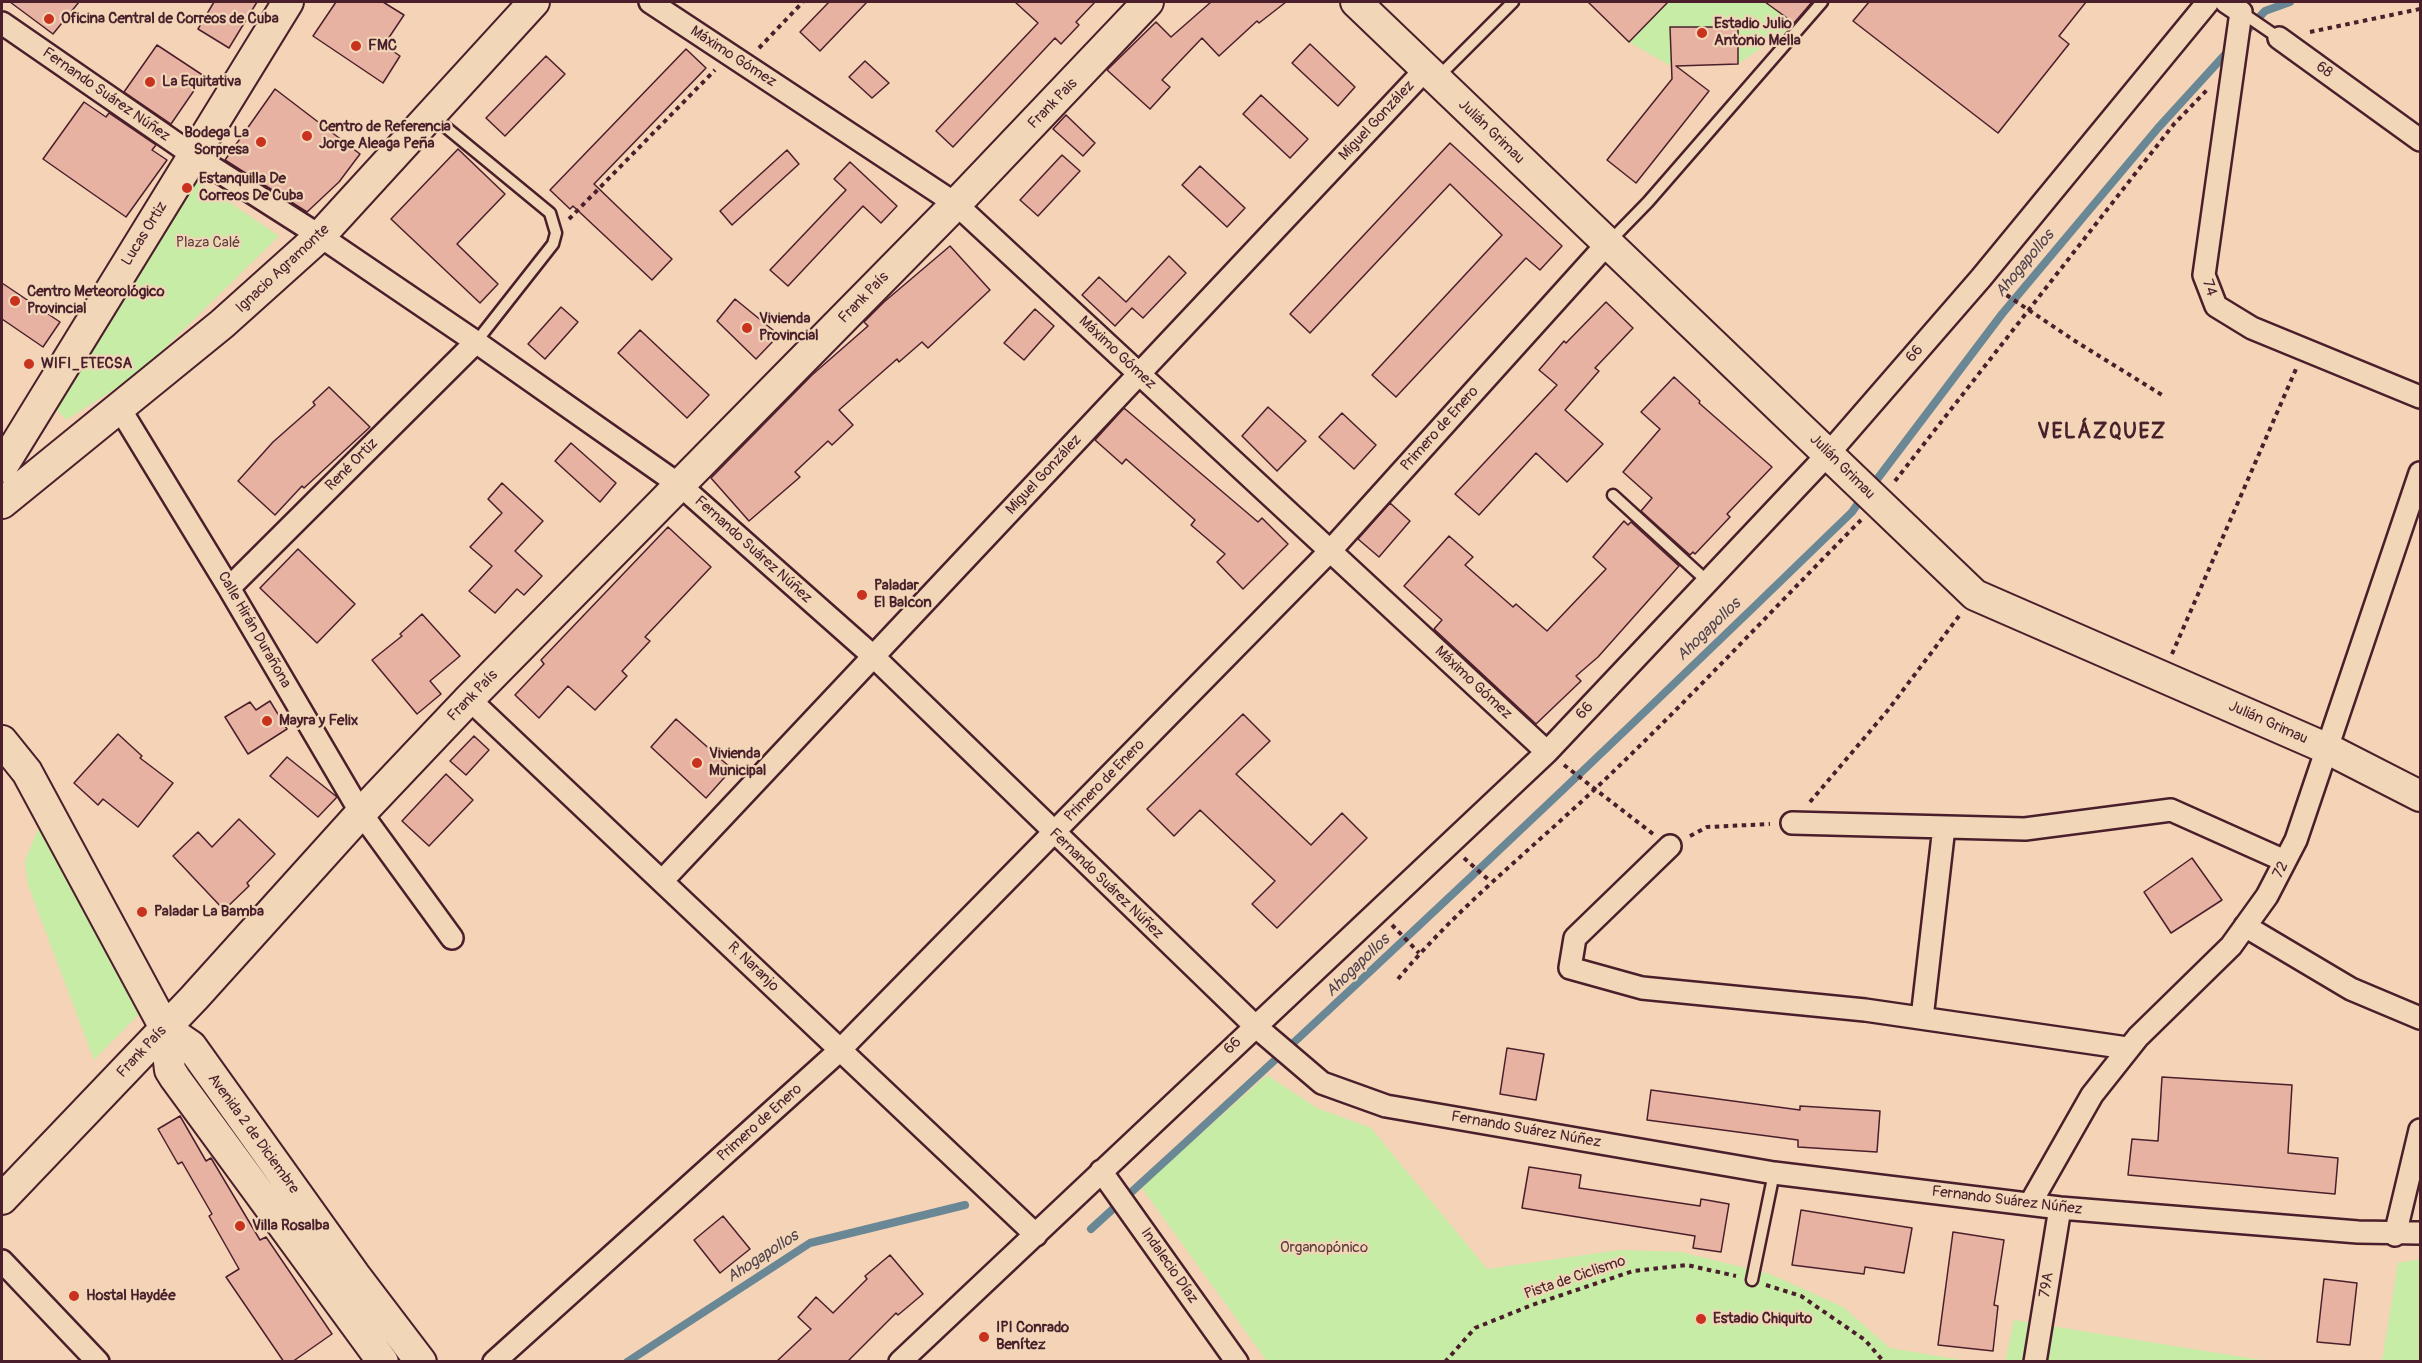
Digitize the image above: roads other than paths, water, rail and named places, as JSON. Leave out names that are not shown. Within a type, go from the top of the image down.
[{"type":"main road","name":"Lucas Ortiz","points":[[6,483],[193,155],[288,2]]},
{"type":"main road","name":"Ignacio Agramonte","points":[[6,483],[120,409],[222,324],[320,236],[534,2]]},
{"type":"main road","name":"Frank Pais","points":[[956,204],[1148,2]]},
{"type":"main road","name":"Julián Grimau","points":[[1356,2],[1975,595],[2328,749],[2421,796]]},
{"type":"main road","name":"Frank País","points":[[2,1199],[194,998],[361,813],[469,699],[956,204]]},
{"type":"main road","name":"Avenida 2 de Diciembre","points":[[2,741],[27,772],[165,1028],[170,1070],[383,1362]]},
{"type":"main road","points":[[191,1046],[185,1025],[194,998]]},
{"type":"main road","name":"Avenida 2 de Diciembre","points":[[165,1028],[191,1046],[354,1274],[421,1362]]},
{"type":"main road","points":[[136,1059],[153,1061],[170,1070]]},
{"type":"street","name":"Máximo Gómez","points":[[650,2],[956,204],[1553,756]]},
{"type":"street","name":"66","points":[[900,1362],[1254,1025],[1553,756],[1707,581],[1828,453],[1981,278],[2208,2]]},
{"type":"street","name":"74","points":[[2233,7],[2232,66],[2204,274],[2216,306],[2252,328],[2421,397]]},
{"type":"street","name":"Fernando Suárez Núñez","points":[[2,23],[193,155],[320,236],[476,342],[681,486],[873,656],[1054,834],[1254,1025],[1322,1083],[1386,1106],[1774,1173],[2060,1208],[2395,1235],[2421,1233]]},
{"type":"street","name":"68","points":[[2278,38],[2421,140]]},
{"type":"street","name":"Miguel González","points":[[663,880],[1139,374],[1431,74]]},
{"type":"street","name":"Primero de Enero","points":[[494,1362],[839,1051],[1331,550],[1607,244]]},
{"type":"street","name":"René Ortiz","points":[[229,588],[476,342]]},
{"type":"street","name":"Calle Hirán Durañona","points":[[120,409],[229,588],[361,813],[452,938]]},
{"type":"street","name":"72","points":[[2030,1204],[2092,1095],[2127,1048],[2188,985],[2230,946],[2267,896],[2296,840],[2421,473]]},
{"type":"street","name":"R. Naranjo","points":[[469,699],[1036,1235]]},
{"type":"street","points":[[1792,823],[2025,829],[2171,810],[2285,861]]},
{"type":"street","points":[[1922,1018],[1944,827]]},
{"type":"street","points":[[1670,846],[1575,938],[1570,968],[1642,988],[1922,1018],[2127,1048]]},
{"type":"street","points":[[2245,926],[2351,989],[2421,1018]]},
{"type":"street","points":[[2395,1235],[2421,1130]]},
{"type":"street","name":"Indalecio Díaz","points":[[1101,1171],[1237,1362]]},
{"type":"street","name":"79A","points":[[2034,1362],[2060,1208]]},
{"type":"street","points":[[2,1261],[98,1362]]},
{"type":"lane","points":[[1431,74],[1512,2]]},
{"type":"lane","points":[[1607,244],[1663,184],[1822,2]]},
{"type":"lane","name":"68","points":[[2233,7],[2278,38]]},
{"type":"lane","points":[[430,115],[550,213],[556,232],[553,244],[476,342]]},
{"type":"lane","points":[[1613,495],[1707,581]]},
{"type":"lane","points":[[1752,1280],[1774,1173]]},
{"type":"waterway","name":"Ahogapollos","points":[[2243,35],[2265,11],[2290,2]]},
{"type":"waterway","name":"Ahogapollos","points":[[1872,486],[2002,314],[2158,128],[2231,48]]},
{"type":"waterway","name":"Ahogapollos","points":[[1091,1229],[1284,1052],[1664,694],[1852,512],[1864,495]]},
{"type":"waterway","name":"Ahogapollos","points":[[627,1362],[810,1243],[965,1205]]},
{"type":"place","name":"Oficina Central de Correos de Cuba","points":[[49,19]]},
{"type":"place","name":"Estadio Julio Antonio Mella","points":[[1702,33]]},
{"type":"place","name":"FMC","points":[[356,46]]},
{"type":"place","name":"La Equitativa","points":[[150,82]]},
{"type":"place","name":"Centro de Referencia Jorge Aleaga Peña","points":[[307,136]]},
{"type":"place","name":"Bodega La Sorpresa","points":[[261,142]]},
{"type":"place","name":"Estanquilla De Correos De Cuba","points":[[187,188]]},
{"type":"place","name":"Centro Meteorológico Provincial","points":[[15,301]]},
{"type":"place","name":"Vivienda Provincial","points":[[747,328]]},
{"type":"place","name":"WIFI_ETECSA","points":[[29,364]]},
{"type":"place","name":"Paladar El Balcon","points":[[862,595]]},
{"type":"place","name":"Mayra y Felix","points":[[267,721]]},
{"type":"place","name":"Vivienda Municipal","points":[[697,763]]},
{"type":"place","name":"Paladar La Bamba","points":[[142,912]]},
{"type":"place","name":"Villa Rosalba","points":[[240,1226]]},
{"type":"place","name":"Hostal Haydée","points":[[74,1296]]},
{"type":"place","name":"Estadio Chiquito","points":[[1701,1319]]},
{"type":"place","name":"IPI Conrado Benítez","points":[[984,1337]]},
{"type":"district","name":"VELÁZQUEZ","points":[[2102,433]]},
{"type":"park label","name":"Plaza Calé","points":[[208,243]]},
{"type":"park label","name":"Organopónico","points":[[1324,1248]]}]
